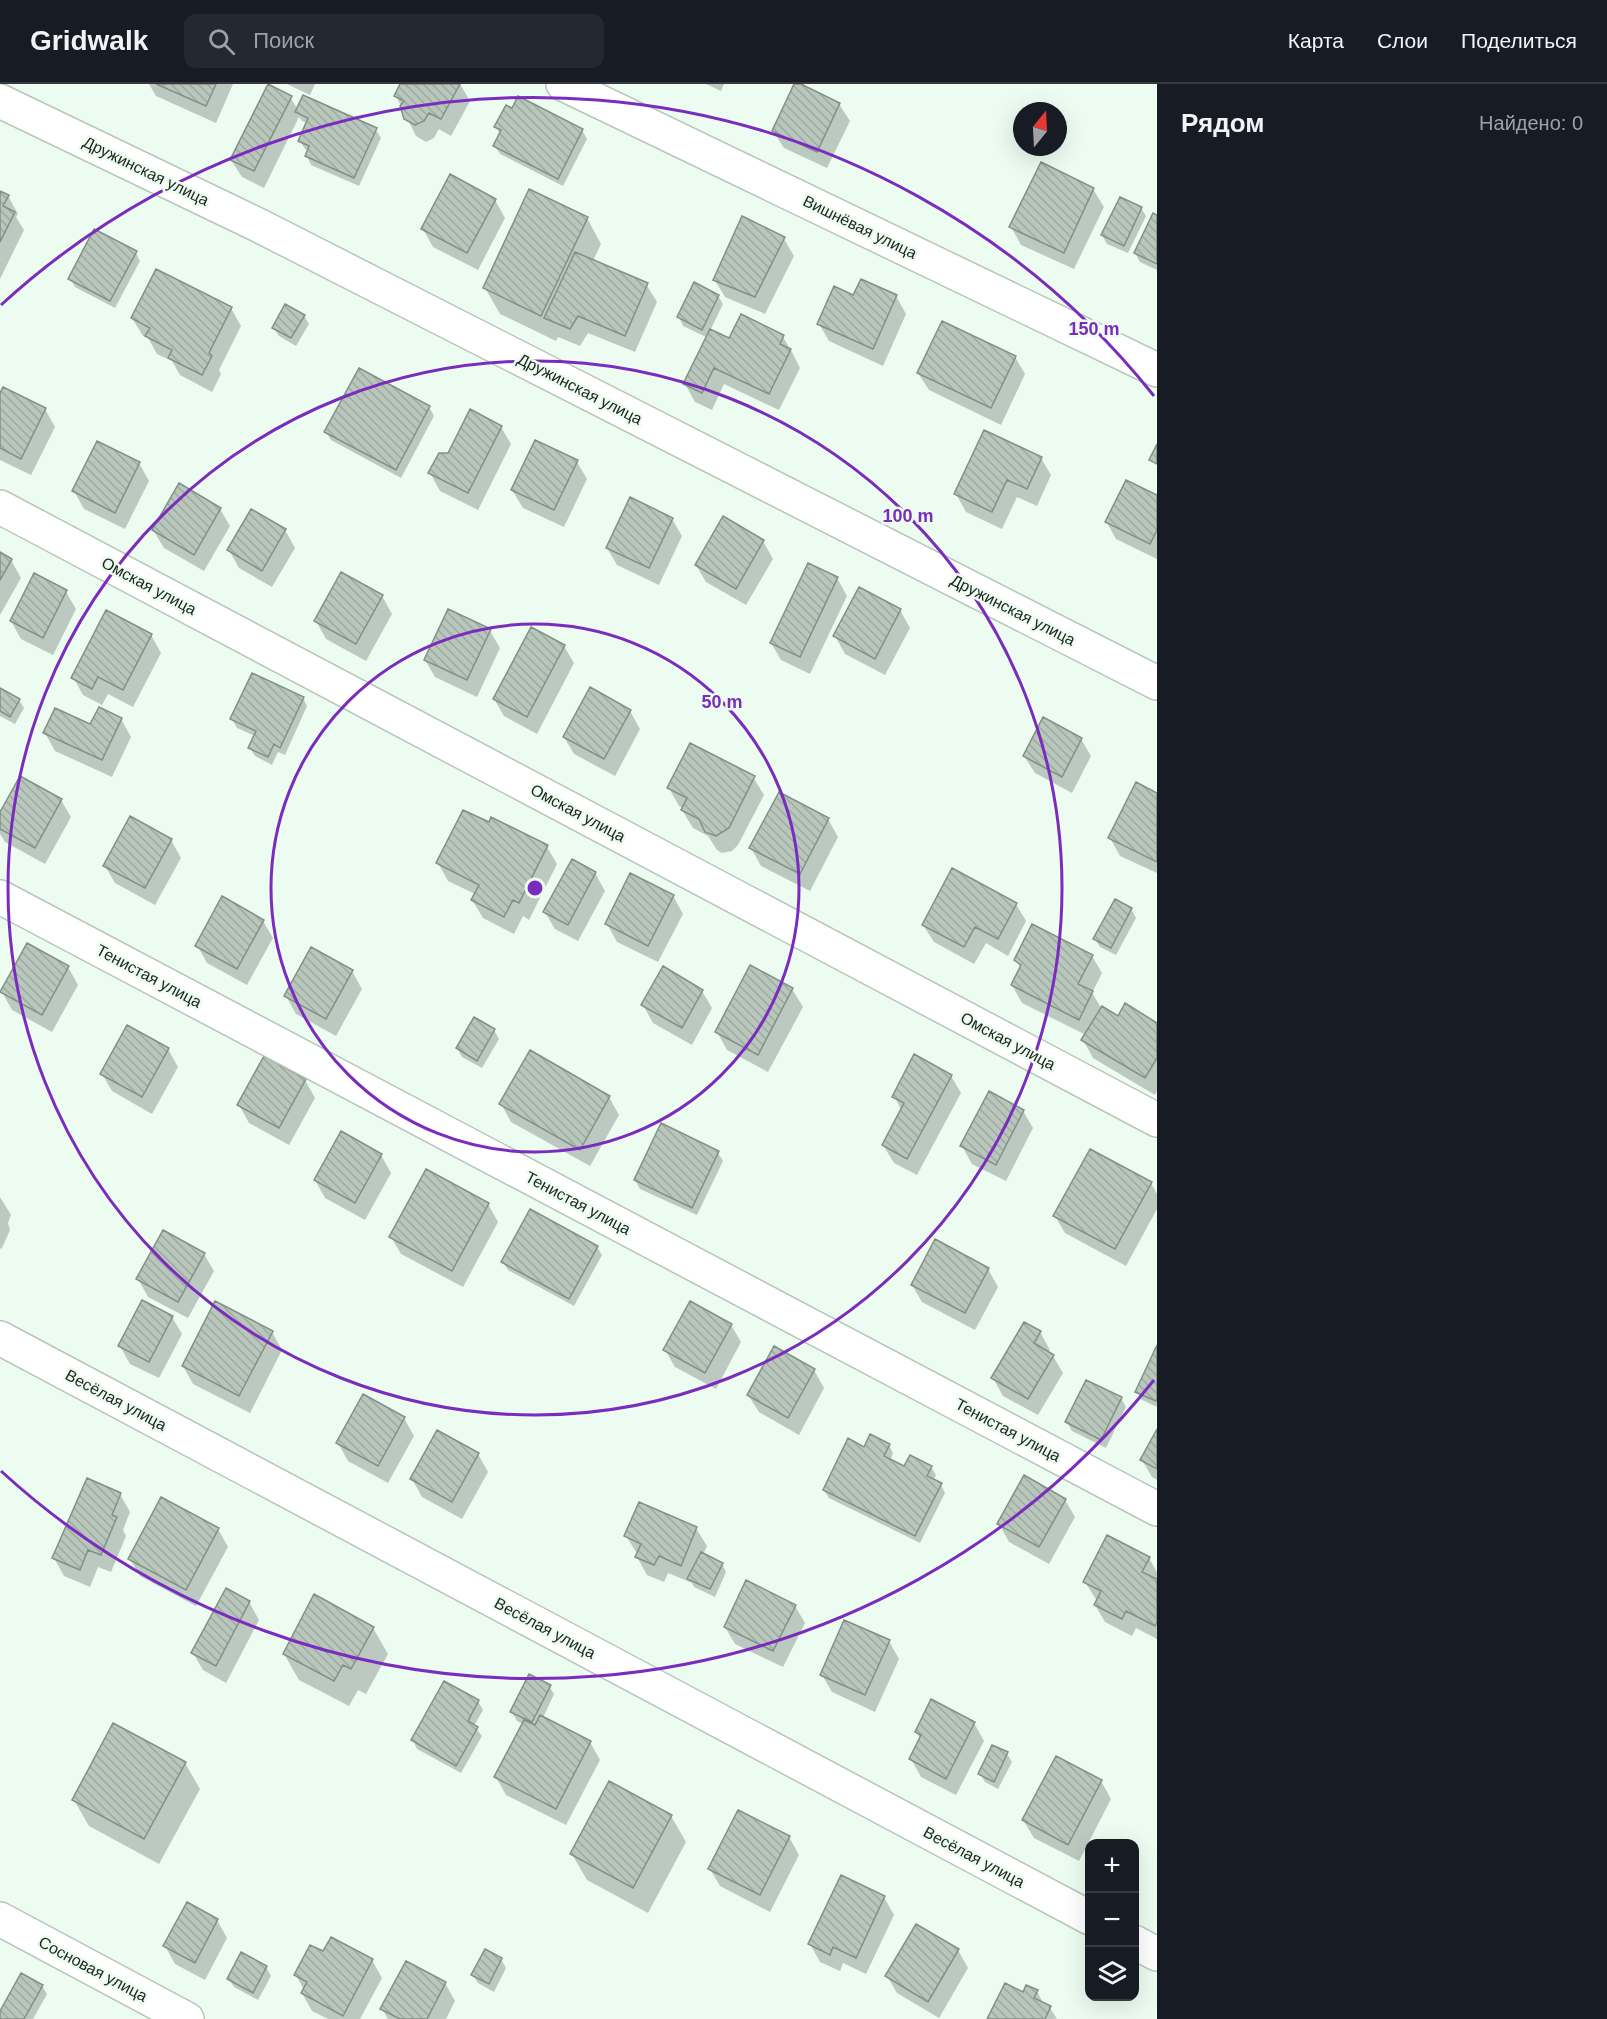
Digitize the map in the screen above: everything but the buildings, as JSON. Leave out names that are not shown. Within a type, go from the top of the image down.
[{"type":"street","name":"Вишнёвая улица","points":[[563,84],[1157,370]]},
{"type":"street","name":"Дружинская улица","points":[[0,101],[260,226],[1157,683]]},
{"type":"street","name":"Омская улица","points":[[0,507],[1157,1120]]},
{"type":"street","name":"Тенистая улица","points":[[0,897],[1157,1509]]},
{"type":"street","name":"Весёлая улица","points":[[0,1338],[1085,1916]]},
{"type":"street","name":"Сосновая улица","points":[[0,1919],[187,2019]]},
{"type":"street","points":[[1139,1945],[1157,1954]]}]
